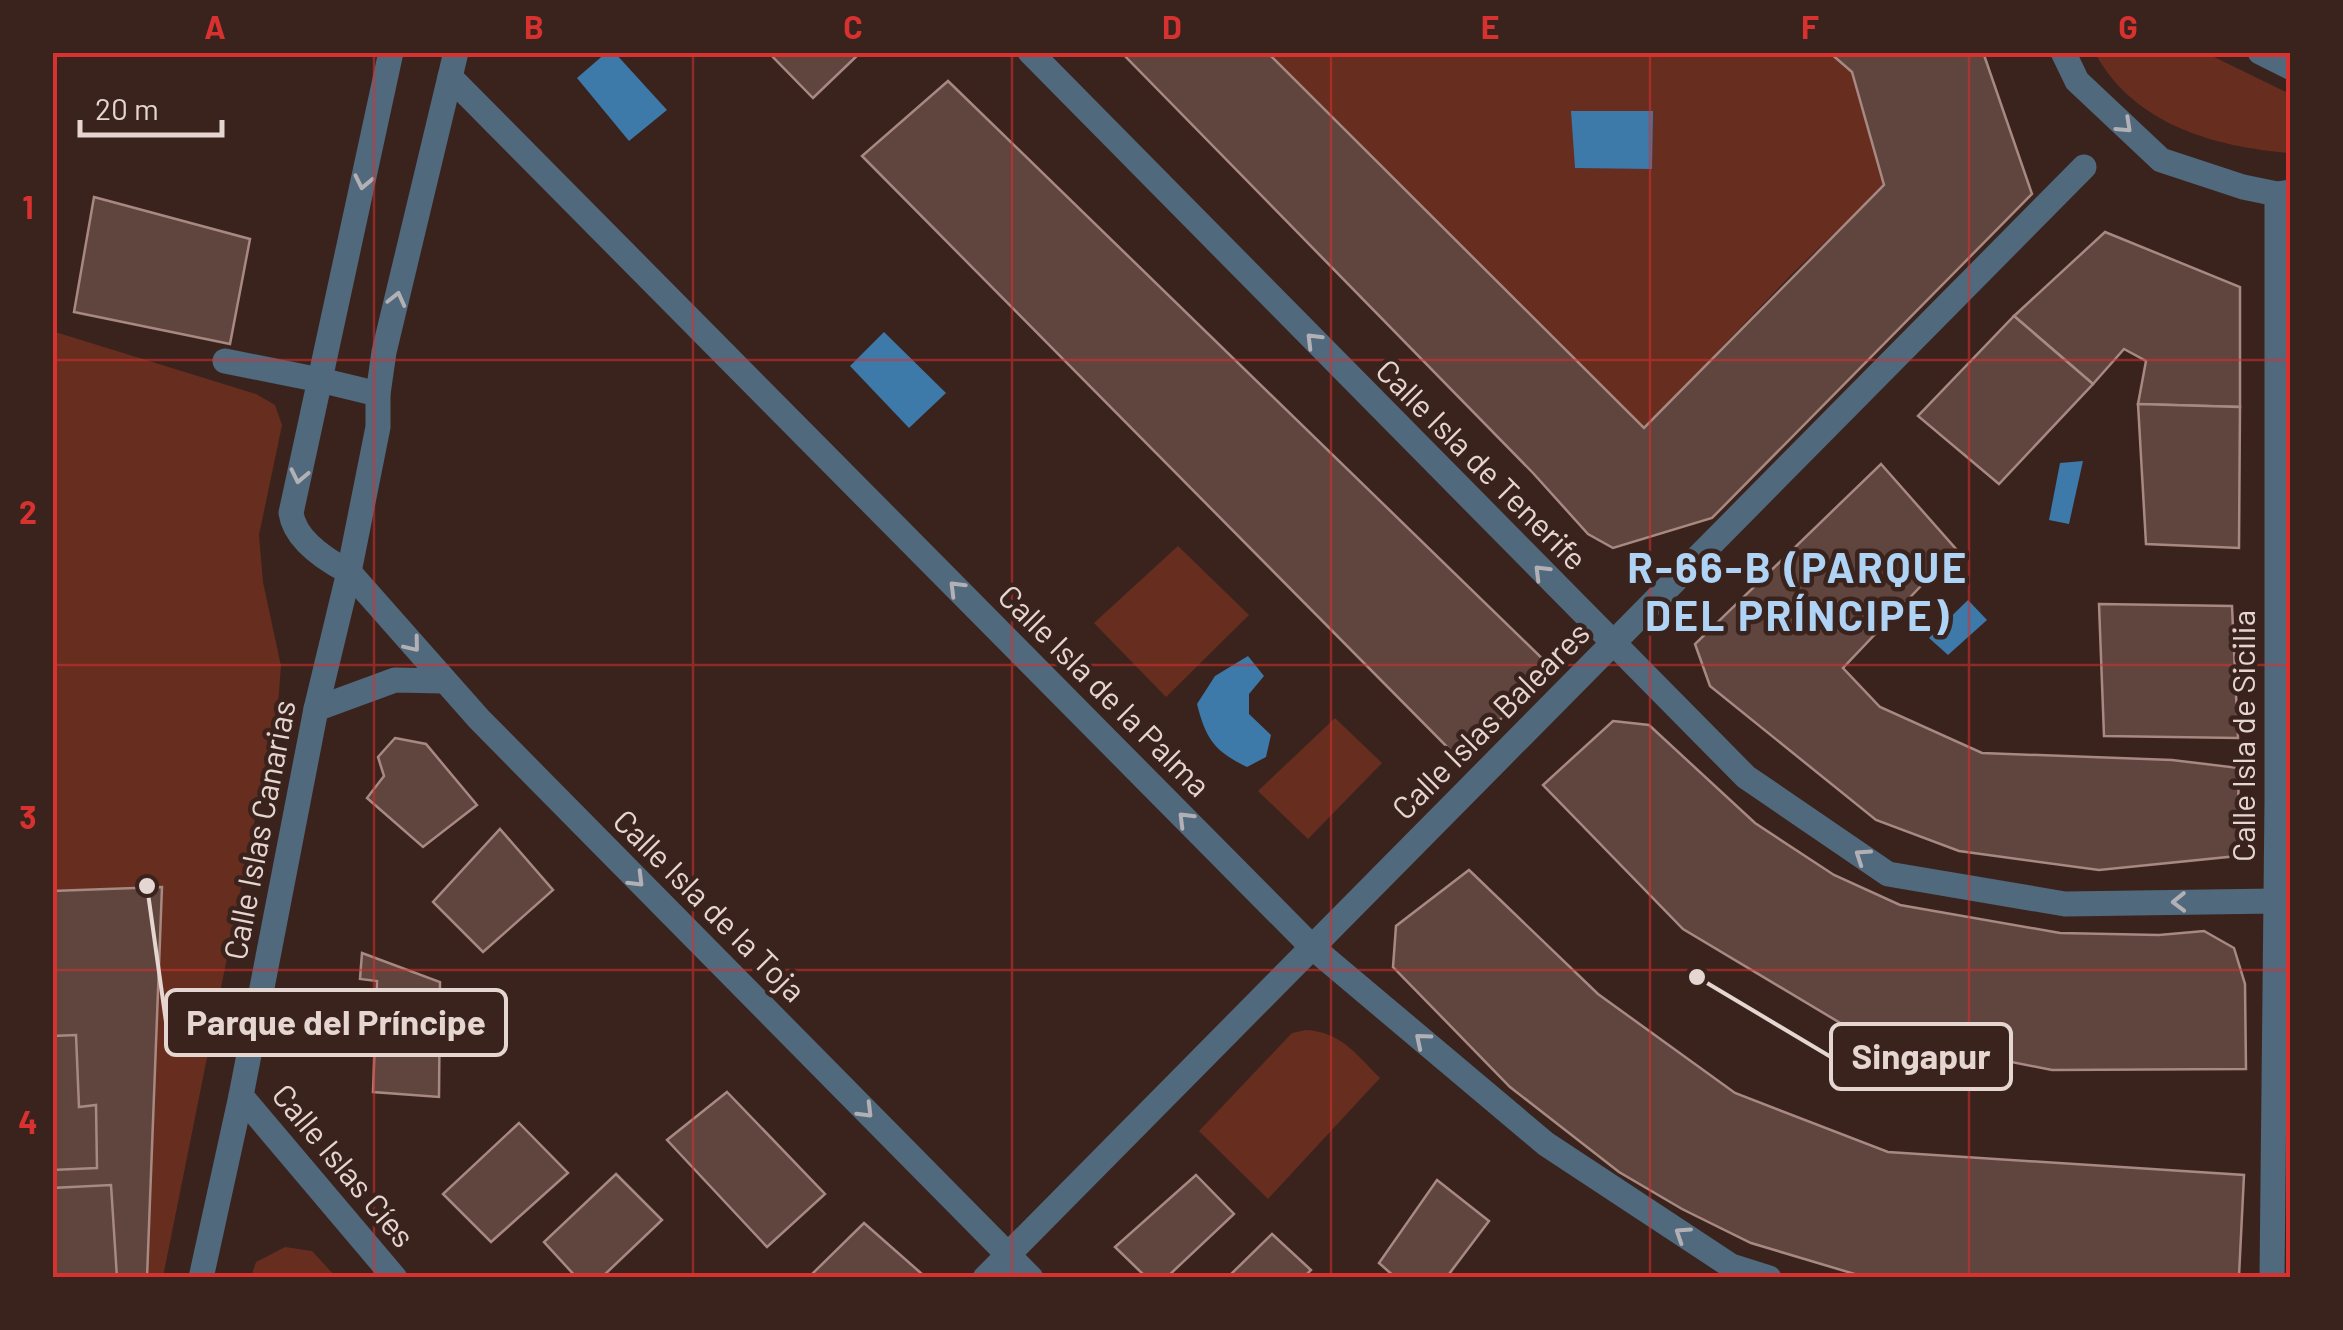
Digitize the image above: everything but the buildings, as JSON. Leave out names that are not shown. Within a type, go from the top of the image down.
[{"type":"street","points":[[349,572],[328,561],[293,526],[290,513],[391,52]]},
{"type":"street","name":"Calle Isla de Tenerife","points":[[1030,52],[1612,645],[1746,776],[1888,874],[2065,904],[2276,901]]},
{"type":"street","points":[[2063,52],[2077,82],[2161,160],[2244,188],[2284,193]]},
{"type":"street","points":[[2260,52],[2290,67]]},
{"type":"street","name":"Calle Islas Canarias","points":[[201,1278],[241,1096],[316,709],[378,427],[384,352],[453,65]]},
{"type":"street","name":"Calle Isla de la Palma","points":[[453,65],[1312,947],[1546,1144],[1731,1266],[1768,1278]]},
{"type":"street","name":"Calle Islas Baleares","points":[[985,1278],[2084,168]]},
{"type":"street","name":"Calle Isla de Sicilia","points":[[2272,1278],[2284,193]]},
{"type":"street","points":[[225,361],[378,394]]},
{"type":"street","name":"Calle Isla de la Toja","points":[[349,572],[442,681],[1031,1278]]},
{"type":"street","points":[[316,709],[395,680],[442,681]]},
{"type":"street","name":"Calle Islas Cíes","points":[[241,1096],[395,1278]]},
{"type":"shaded area","points":[[1267,53],[1829,53],[1852,72],[1884,185],[1644,428]]},
{"type":"shaded area","points":[[2095,53],[2206,53],[2290,94],[2290,153],[2233,145],[2179,128],[2131,98]]},
{"type":"shaded area","points":[[52,331],[256,394],[275,405],[282,425],[259,535],[263,582],[281,666],[278,704],[163,1277],[53,1277]]},
{"type":"shaded area","points":[[1178,546],[1249,615],[1166,697],[1094,623]]},
{"type":"shaded area","points":[[1335,718],[1382,763],[1308,839],[1258,791]]},
{"type":"shaded area","points":[[1306,1030],[1338,1040],[1380,1078],[1268,1199],[1199,1131],[1292,1033]]},
{"type":"shaded area","points":[[285,1247],[312,1251],[336,1277],[251,1277],[256,1262]]},
{"type":"water","points":[[607,52],[615,53],[667,110],[629,141],[577,78]]},
{"type":"water","points":[[1571,111],[1653,111],[1652,169],[1575,168]]},
{"type":"water","points":[[884,332],[946,393],[909,428],[850,366]]},
{"type":"water","points":[[2083,461],[2069,524],[2049,520],[2060,463]]},
{"type":"water","points":[[1968,600],[1987,620],[1948,655],[1929,638]]},
{"type":"water","points":[[1248,656],[1264,676],[1249,694],[1249,714],[1271,735],[1266,757],[1247,767],[1213,743],[1197,704],[1215,676]]},
{"type":"place","name":"Parque del Príncipe","points":[[147,886]]},
{"type":"place","name":"Singapur","points":[[1697,977]]},
{"type":"district","name":"R-66-B (PARQUE DEL PRÍNCIPE)","points":[[1798,592]]}]
